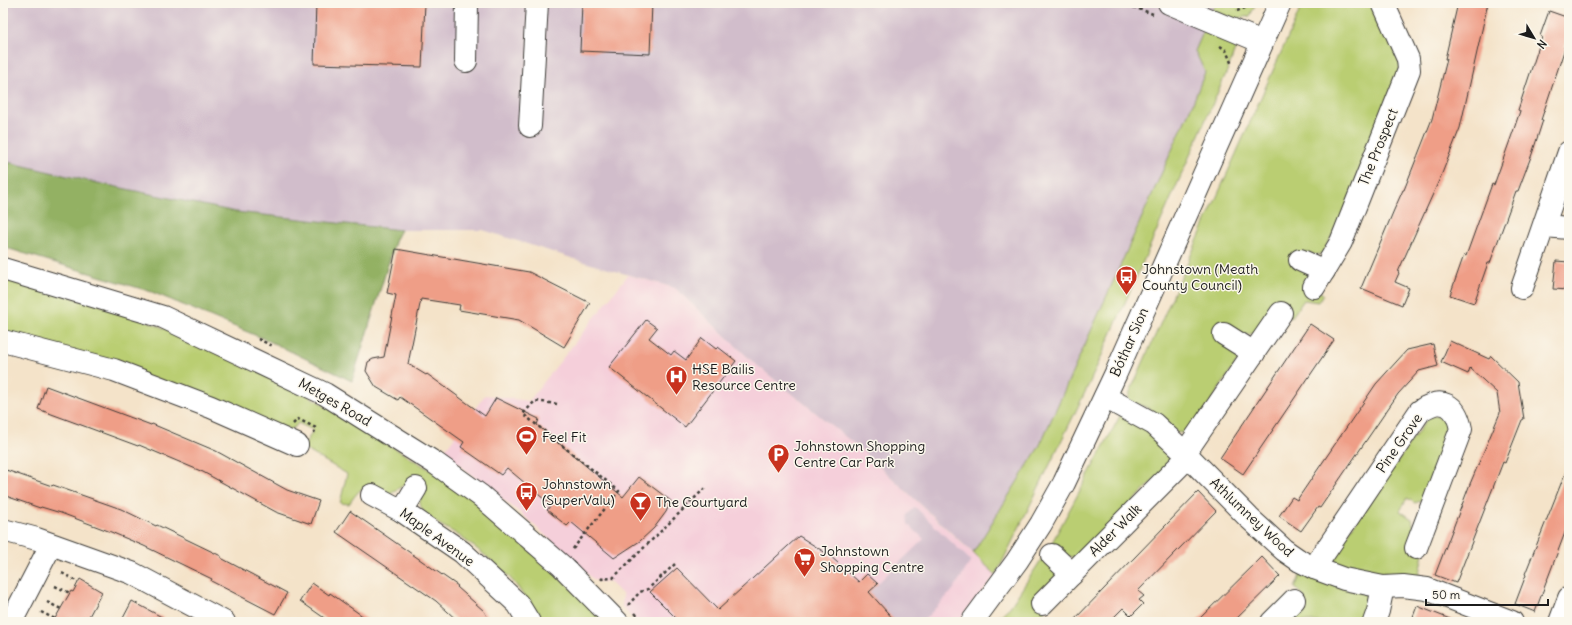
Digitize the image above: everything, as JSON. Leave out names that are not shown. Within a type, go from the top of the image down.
[{"type":"street","points":[[466,61],[467,3]]},
{"type":"street","points":[[530,126],[537,3]]},
{"type":"street","points":[[1169,3],[1262,42]]},
{"type":"street","name":"Bóthar Sion","points":[[972,622],[1017,561],[1041,524],[1064,483],[1280,3]]},
{"type":"street","name":"The Prospect","points":[[1300,260],[1319,279],[1341,242],[1409,70],[1408,59],[1383,3]]},
{"type":"street","points":[[1522,288],[1569,152]]},
{"type":"street","points":[[1544,226],[1569,228]]},
{"type":"street","name":"Metges Road","points":[[3,269],[164,317],[325,394],[435,463],[481,496],[562,566],[617,622]]},
{"type":"street","name":"Alder Walk","points":[[1042,604],[1187,455],[1282,313]]},
{"type":"street","points":[[1224,334],[1254,353]]},
{"type":"street","points":[[3,341],[114,370],[211,407],[297,445]]},
{"type":"street","name":"Athlumney Wood","points":[[1104,397],[1154,424],[1249,518],[1284,550],[1300,561],[1344,579],[1383,587],[1403,586],[1427,589],[1512,622]]},
{"type":"street","name":"Pine Grove","points":[[1314,568],[1420,411],[1430,404],[1447,404],[1454,410],[1459,420],[1461,429],[1416,548]]},
{"type":"street","points":[[402,511],[416,488]]},
{"type":"street","name":"Maple Avenue","points":[[372,495],[402,511],[462,552],[518,604],[529,622]]},
{"type":"street","points":[[3,530],[132,573],[224,622]]},
{"type":"street","points":[[12,622],[51,545]]},
{"type":"street","points":[[1052,555],[1072,574]]},
{"type":"street","points":[[1374,622],[1383,587]]},
{"type":"street","points":[[1560,622],[1569,598]]},
{"type":"street","points":[[1272,622],[1294,600]]},
{"type":"path","points":[[1235,11],[1259,3]]},
{"type":"path","points":[[556,404],[535,401],[523,414],[619,492],[572,550]]},
{"type":"path","points":[[643,622],[628,605],[640,592],[648,589],[675,564]]},
{"type":"path","points":[[62,573],[78,582]]},
{"type":"path","points":[[55,586],[70,593]]},
{"type":"path","points":[[47,602],[61,609]]},
{"type":"path","points":[[41,612],[55,619]]},
{"type":"shaded area","points":[[3,3],[1216,3],[1195,51],[1205,72],[1193,103],[1039,447],[973,553],[863,451],[753,362],[675,288],[584,262],[483,230],[401,230],[236,212],[93,182],[3,161]]},
{"type":"shaded area","name":"Johnstown Shopping Centre","points":[[628,275],[675,288],[753,362],[863,451],[996,575],[957,622],[636,622],[622,607],[623,595],[609,581],[604,583],[594,580],[523,515],[451,459],[445,450],[485,395],[529,401]]},
{"type":"shaded area","points":[[915,507],[971,561],[953,590],[922,622],[896,622],[869,592],[924,539],[908,524],[907,515]]},
{"type":"green space","points":[[1216,3],[1256,3],[1250,16],[1233,19],[1212,10]]},
{"type":"green space","points":[[1303,3],[1376,3],[1401,66],[1345,210],[1323,253],[1315,255],[1307,252],[1306,271],[1308,285],[1323,294],[1319,302],[1304,300],[1291,318],[1277,309],[1258,331],[1248,334],[1241,334],[1237,353],[1239,359],[1190,433],[1182,433],[1171,429],[1148,408],[1128,400],[1130,392]]},
{"type":"green space","points":[[1205,28],[1226,39],[1236,47],[1228,69],[1090,382],[996,575],[973,553],[1039,447],[1193,103],[1205,72],[1195,51]]},
{"type":"green space","points":[[3,161],[93,182],[236,212],[401,230],[396,239],[352,381],[269,341],[152,292],[3,247]]},
{"type":"green space","points":[[3,277],[136,316],[288,383],[463,490],[609,622],[538,622],[526,599],[504,572],[465,540],[427,516],[420,505],[420,498],[409,482],[389,494],[366,487],[358,492],[349,504],[340,503],[347,474],[303,448],[313,430],[298,423],[295,427],[289,430],[3,333]]},
{"type":"green space","points":[[1121,414],[1134,420],[1167,447],[1171,455],[1168,466],[1082,554],[1073,557],[1067,556],[1058,572],[1040,622],[993,622],[1010,607],[1049,548]]},
{"type":"green space","points":[[1429,416],[1438,416],[1447,420],[1449,430],[1426,495],[1421,501],[1415,503],[1407,498],[1400,511],[1412,519],[1423,554],[1418,579],[1388,578],[1339,568],[1334,562],[1333,555]]},
{"type":"green space","points":[[1302,571],[1366,594],[1370,601],[1365,622],[1295,622],[1293,618],[1294,611],[1305,598],[1295,588]]},
{"type":"building","points":[[316,3],[425,3],[422,67],[314,64]]},
{"type":"building","points":[[582,3],[652,3],[650,54],[580,51]]},
{"type":"building","points":[[1458,3],[1488,3],[1460,128],[1395,282],[1409,288],[1402,305],[1361,288],[1404,190],[1432,119],[1447,59],[1445,59]]},
{"type":"building","points":[[1549,11],[1569,18],[1569,32],[1565,48],[1541,120],[1543,120],[1532,154],[1518,191],[1516,191],[1474,303],[1450,295],[1492,184],[1494,185],[1514,129],[1520,111],[1518,110]]},
{"type":"building","points":[[396,249],[529,272],[590,303],[564,347],[519,320],[459,310],[460,305],[421,299],[408,364],[426,375],[427,374],[485,416],[496,398],[539,419],[537,425],[623,497],[639,477],[671,501],[666,512],[654,528],[640,541],[614,558],[571,522],[567,526],[547,510],[551,505],[507,468],[501,475],[461,447],[464,442],[400,397],[398,400],[376,387],[366,371],[368,362],[373,359],[384,357],[396,295],[387,293]]},
{"type":"building","points":[[1556,261],[1569,262],[1569,290],[1553,289]]},
{"type":"building","name":"HSE Bailis Resource Centre","points":[[646,320],[657,328],[649,338],[671,355],[674,351],[686,360],[702,338],[716,349],[718,347],[736,361],[685,427],[609,367]]},
{"type":"building","points":[[1310,324],[1334,340],[1243,474],[1220,458]]},
{"type":"building","points":[[1450,341],[1489,359],[1491,356],[1518,382],[1524,419],[1522,420],[1505,463],[1503,462],[1456,583],[1435,575],[1470,484],[1500,413],[1497,393],[1470,368],[1468,374],[1441,362]]},
{"type":"building","points":[[1433,344],[1438,366],[1419,371],[1398,394],[1320,508],[1318,507],[1301,531],[1279,516],[1292,497],[1297,500],[1376,384],[1407,350]]},
{"type":"building","points":[[46,386],[151,425],[152,424],[216,451],[287,490],[319,501],[311,524],[276,512],[203,472],[139,445],[138,446],[38,409]]},
{"type":"building","points":[[1568,466],[1569,522],[1535,612],[1515,604],[1526,575],[1525,574]]},
{"type":"building","points":[[6,470],[121,509],[221,556],[221,558],[287,593],[275,614],[211,581],[212,579],[144,546],[61,513],[41,507],[40,508],[3,495],[3,471],[6,472]]},
{"type":"building","points":[[1198,492],[1216,511],[1138,591],[1144,596],[1139,600],[1143,604],[1131,616],[1123,608],[1109,622],[1072,622]]},
{"type":"building","points":[[350,511],[458,586],[457,587],[484,611],[490,622],[459,622],[436,601],[336,532]]},
{"type":"building","name":"Johnstown Shopping Centre","points":[[799,536],[829,555],[859,582],[867,574],[878,584],[869,592],[896,622],[680,622],[650,592],[677,568],[718,610]]},
{"type":"building","points":[[1262,557],[1280,576],[1233,622],[1196,622]]},
{"type":"building","points":[[80,579],[102,592],[86,622],[53,622],[71,591],[73,592]]},
{"type":"building","points":[[312,583],[329,595],[330,593],[371,622],[330,622],[300,601]]},
{"type":"building","points":[[132,601],[171,622],[121,622]]},
{"type":"building","points":[[1417,606],[1455,621],[1455,622],[1411,622]]},
{"type":"place","name":"Johnstown (Meath County Council)","points":[[1126,296]]},
{"type":"place","name":"HSE Bailis Resource Centre","points":[[677,396]]},
{"type":"place","name":"Feel Fit","points":[[526,456]]},
{"type":"place","name":"Johnstown Shopping Centre Car Park","points":[[779,474]]},
{"type":"place","name":"Johnstown (SuperValu)","points":[[527,512]]},
{"type":"place","name":"The Courtyard","points":[[641,522]]},
{"type":"place","name":"Johnstown Shopping Centre","points":[[804,578]]}]
